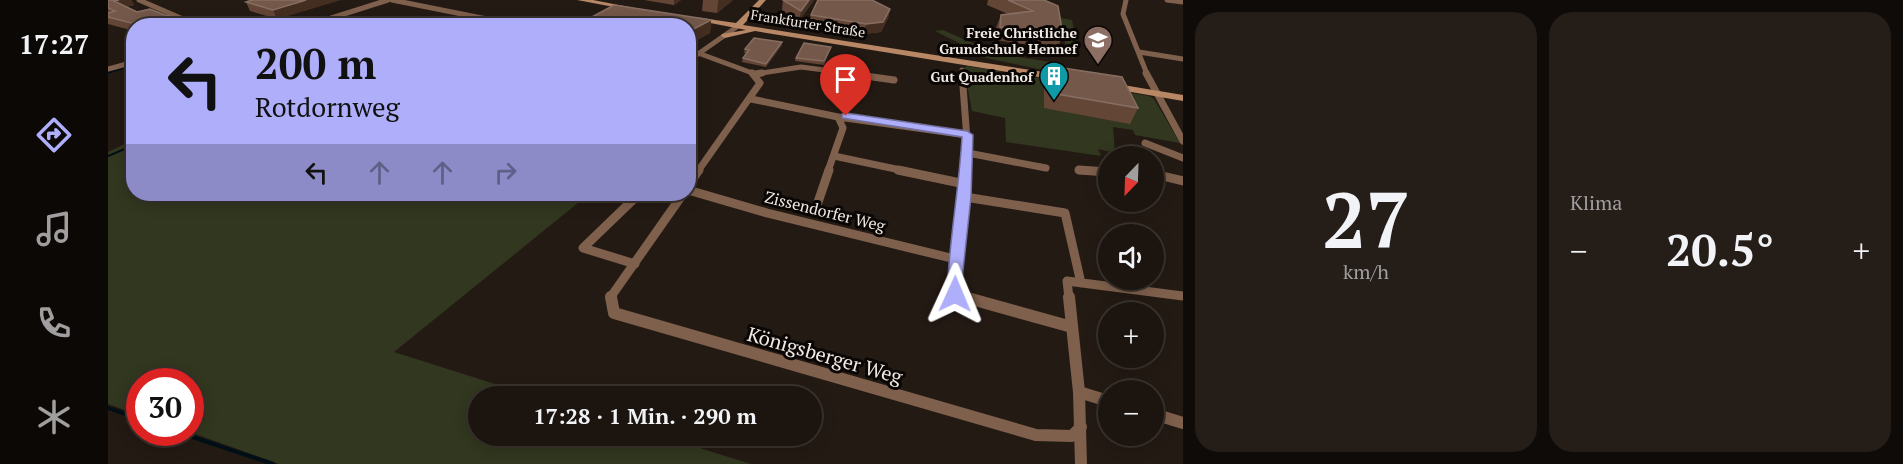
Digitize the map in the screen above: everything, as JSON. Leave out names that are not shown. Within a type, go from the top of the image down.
[{"type":"main road","points":[[580,0],[634,9]]},
{"type":"main road","points":[[738,26],[763,0]]},
{"type":"main road","points":[[707,21],[748,16]]},
{"type":"main road","points":[[748,16],[754,25],[774,32]]},
{"type":"main road","name":"Frankfurter Straße","points":[[681,17],[688,18]]},
{"type":"main road","name":"Frankfurter Straße","points":[[696,19],[962,66],[1070,80]]},
{"type":"main road","points":[[707,21],[720,27],[726,35],[749,31],[774,32]]},
{"type":"main road","points":[[1104,85],[1183,98]]},
{"type":"street","points":[[139,0],[181,18]]},
{"type":"street","points":[[332,18],[390,0],[481,18]]},
{"type":"street","points":[[1126,0],[1123,14],[1150,83],[1183,141]]},
{"type":"street","points":[[1167,0],[1183,2]]},
{"type":"street","points":[[698,53],[738,26]]},
{"type":"street","points":[[1139,52],[1183,59]]},
{"type":"street","points":[[698,53],[755,74],[801,67],[894,80]]},
{"type":"street","points":[[108,69],[126,64]]},
{"type":"street","points":[[962,66],[968,153],[955,260],[955,294],[1072,327]]},
{"type":"street","points":[[696,174],[752,99],[760,82],[755,74]]},
{"type":"street","points":[[752,99],[838,117],[967,135]]},
{"type":"street","points":[[816,208],[843,128],[838,117]]},
{"type":"street","points":[[1145,143],[1183,158]]},
{"type":"street","points":[[968,153],[1046,168]]},
{"type":"street","points":[[834,156],[965,184]]},
{"type":"street","points":[[1079,170],[1098,171]]},
{"type":"street","points":[[1164,177],[1183,182]]},
{"type":"street","name":"Zissendorfer Weg","points":[[696,192],[767,213],[955,260]]},
{"type":"street","points":[[964,197],[1065,213],[1081,283]]},
{"type":"street","points":[[632,201],[583,248],[635,264]]},
{"type":"street","name":"Königsberger Weg","points":[[677,201],[610,298],[610,307],[614,313],[1036,435],[1072,436],[1081,428]]},
{"type":"street","points":[[1081,464],[1079,392],[1067,281],[1183,296]]},
{"type":"street","points":[[1079,392],[1098,398]]},
{"type":"street","points":[[1164,417],[1183,423]]},
{"type":"green space","points":[[1060,18],[1072,20],[1078,50],[1066,48]]},
{"type":"green space","points":[[943,30],[995,53],[1057,63],[1057,73],[981,57],[975,51],[935,31]]},
{"type":"green space","points":[[967,66],[1149,96],[1154,99],[1180,143],[1135,135],[1133,130],[1113,127],[1114,146],[1098,146],[1098,156],[1006,142],[1005,118],[972,111],[964,68]]},
{"type":"green space","points":[[126,143],[126,201],[580,201],[394,352],[501,386],[468,386],[468,446],[693,446],[751,464],[279,464],[204,437],[204,368],[126,368],[126,410],[108,404],[108,152]]},
{"type":"building","points":[[108,0],[119,0],[114,1],[137,12],[150,9],[179,18],[126,18],[126,22],[108,17],[108,13],[115,11],[108,8]]},
{"type":"building","points":[[306,0],[273,10],[246,2]]},
{"type":"building","points":[[783,0],[809,0],[801,11]]},
{"type":"building","points":[[818,0],[872,0],[890,9],[883,22],[866,24],[811,15]]},
{"type":"building","points":[[1008,0],[1044,0],[1058,6],[1063,35],[1000,27],[1001,15],[1033,11]]},
{"type":"building","points":[[614,5],[711,20],[696,28],[696,18],[592,17]]},
{"type":"building","points":[[754,38],[782,42],[766,64],[743,58],[749,50],[745,49]]},
{"type":"building","points":[[804,43],[831,47],[824,61],[796,58]]},
{"type":"building","points":[[1050,66],[1122,77],[1138,108],[1051,93]]},
{"type":"waterway","points":[[322,18],[329,16]]},
{"type":"waterway","points":[[108,73],[126,67]]},
{"type":"waterway","points":[[108,156],[126,148]]},
{"type":"waterway","points":[[108,408],[126,414]]},
{"type":"waterway","points":[[204,441],[273,464]]},
{"type":"place","name":"Freie Christliche Grundschule Hennef","points":[[1098,66]]},
{"type":"place","name":"Gut Quadenhof","points":[[1054,102]]},
{"type":"route","points":[[846,116],[967,135],[968,153],[964,197],[955,260],[955,294]]}]
